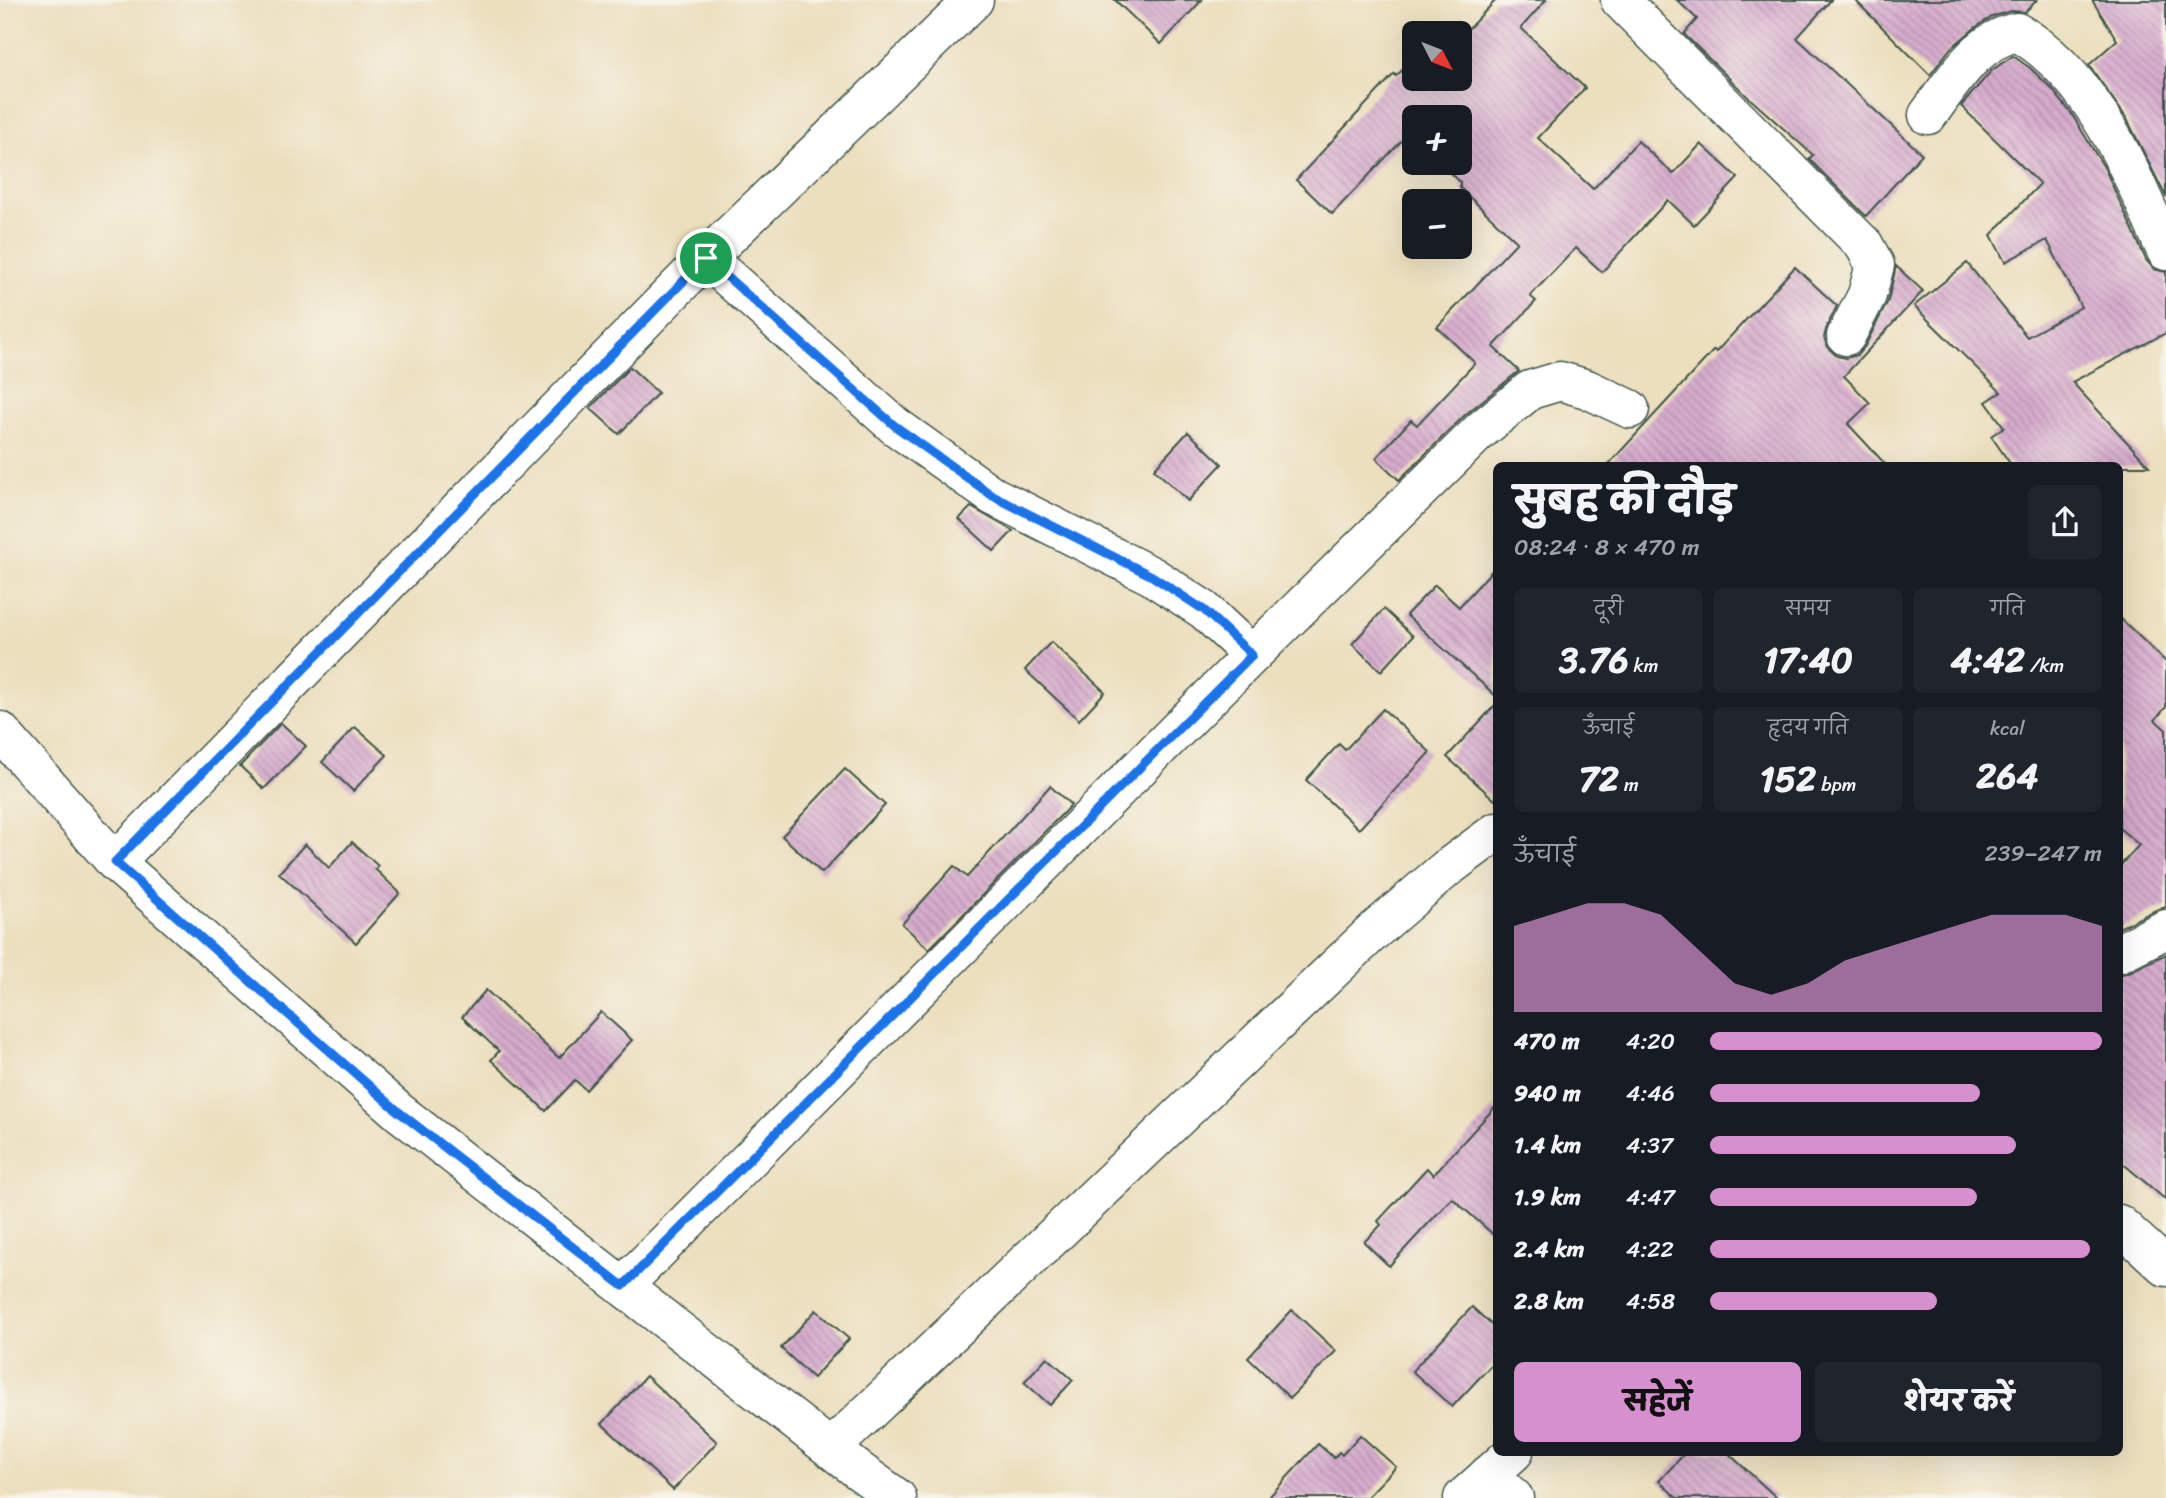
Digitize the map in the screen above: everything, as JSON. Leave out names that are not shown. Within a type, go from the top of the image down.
[{"type":"street","points":[[115,862],[706,258],[974,0]]},
{"type":"street","points":[[1620,0],[1864,244],[1874,265],[1867,295],[1846,336]]},
{"type":"street","points":[[1928,114],[1971,58],[2002,35],[2017,32],[2036,43],[2062,68],[2096,109],[2129,168],[2166,251]]},
{"type":"street","points":[[706,258],[895,426],[993,496],[1152,576],[1204,610],[1252,655]]},
{"type":"street","points":[[623,1286],[1252,655],[1481,430],[1530,390],[1560,381],[1630,409]]},
{"type":"street","points":[[0,732],[115,862],[399,1112],[897,1498]]},
{"type":"street","points":[[831,1448],[1374,931],[1446,869],[1493,834]]},
{"type":"street","points":[[2123,951],[2166,929]]},
{"type":"street","points":[[2123,1228],[2166,1267]]},
{"type":"building","points":[[1115,0],[1202,0],[1161,44]]},
{"type":"building","points":[[1496,0],[1546,0],[1521,28],[1585,88],[1538,138],[1593,189],[1638,141],[1673,174],[1701,144],[1738,178],[1694,225],[1668,200],[1602,272],[1576,248],[1530,296],[1536,301],[1493,347],[1519,371],[1466,414],[1399,480],[1376,458],[1411,420],[1417,425],[1475,363],[1437,327],[1517,242],[1472,199],[1472,189],[1461,189],[1460,182],[1452,175],[1472,175],[1472,105],[1402,105],[1402,140],[1332,214],[1296,180],[1394,74],[1396,76],[1402,70],[1402,91],[1472,91],[1472,25]]},
{"type":"building","points":[[1677,0],[1831,0],[1797,38],[1922,154],[1866,216],[1809,159],[1813,155],[1748,97],[1684,34],[1697,19]]},
{"type":"building","points":[[1855,0],[2037,0],[2025,12],[2010,11],[1992,17],[1976,27],[1950,49],[1930,75]]},
{"type":"building","points":[[2092,0],[2166,0],[2166,197],[2127,119],[2089,65],[2117,40]]},
{"type":"building","points":[[2013,56],[2052,89],[2071,113],[2105,169],[2146,260],[2154,269],[2166,272],[2166,333],[2072,382],[2149,466],[2123,466],[2123,462],[2009,462],[1991,436],[2004,427],[1986,402],[2001,392],[1914,306],[1967,263],[2027,337],[2081,307],[2047,240],[2005,262],[1991,235],[2040,184],[1961,106],[1992,70]]},
{"type":"building","points":[[1896,266],[1923,291],[1844,376],[1870,403],[1848,424],[1883,462],[1611,462],[1795,267],[1837,306],[1824,338],[1828,348],[1837,356],[1846,358],[1857,355],[1865,346],[1888,301]]},
{"type":"building","points":[[630,367],[658,393],[619,434],[590,408]]},
{"type":"building","points":[[1188,432],[1222,464],[1188,501],[1154,469]]},
{"type":"building","points":[[971,507],[1013,531],[994,551],[959,519]]},
{"type":"building","points":[[1493,569],[1493,693],[1406,615],[1435,585],[1459,607]]},
{"type":"building","points":[[1384,609],[1413,636],[1381,671],[1352,644]]},
{"type":"building","points":[[2123,621],[2166,662],[2166,707],[2155,720],[2166,730],[2166,907],[2123,926],[2123,863],[2139,845],[2123,831]]},
{"type":"building","points":[[1051,642],[1105,692],[1079,720],[1025,670]]},
{"type":"building","points":[[1493,707],[1493,798],[1447,757]]},
{"type":"building","points":[[1383,709],[1430,752],[1359,829],[1306,780],[1339,744],[1345,750]]},
{"type":"building","points":[[281,723],[306,746],[264,789],[240,766]]},
{"type":"building","points":[[355,727],[387,755],[353,791],[322,762]]},
{"type":"building","points":[[845,769],[885,805],[822,873],[782,836]]},
{"type":"building","points":[[1050,786],[1071,805],[929,949],[902,924],[954,866],[967,877]]},
{"type":"building","points":[[352,842],[378,866],[375,869],[400,893],[356,943],[279,873],[305,844],[329,868]]},
{"type":"building","points":[[2166,954],[2166,1200],[2123,1163],[2123,974]]},
{"type":"building","points":[[486,990],[559,1058],[601,1012],[632,1040],[586,1090],[575,1080],[546,1111],[491,1060],[499,1051],[462,1017]]},
{"type":"building","points":[[1493,1109],[1493,1234],[1452,1198],[1389,1266],[1364,1242],[1381,1225],[1378,1221],[1427,1168],[1433,1175]]},
{"type":"building","points":[[1472,1307],[1493,1326],[1493,1363],[1452,1407],[1412,1371]]},
{"type":"building","points":[[816,1310],[849,1339],[813,1378],[781,1348]]},
{"type":"building","points":[[1292,1310],[1336,1351],[1290,1398],[1248,1358]]},
{"type":"building","points":[[1047,1357],[1073,1380],[1050,1405],[1024,1382]]},
{"type":"building","points":[[646,1376],[717,1442],[673,1490],[602,1424]]},
{"type":"building","points":[[1360,1435],[1396,1467],[1366,1498],[1268,1498],[1318,1444],[1334,1458],[1339,1452],[1342,1455]]},
{"type":"building","points":[[1682,1456],[1731,1456],[1777,1498],[1677,1498],[1659,1481]]},
{"type":"route","points":[[706,258],[895,426],[993,496],[1152,576],[1204,610],[1252,655],[623,1286],[399,1112],[115,862],[706,258]]}]
